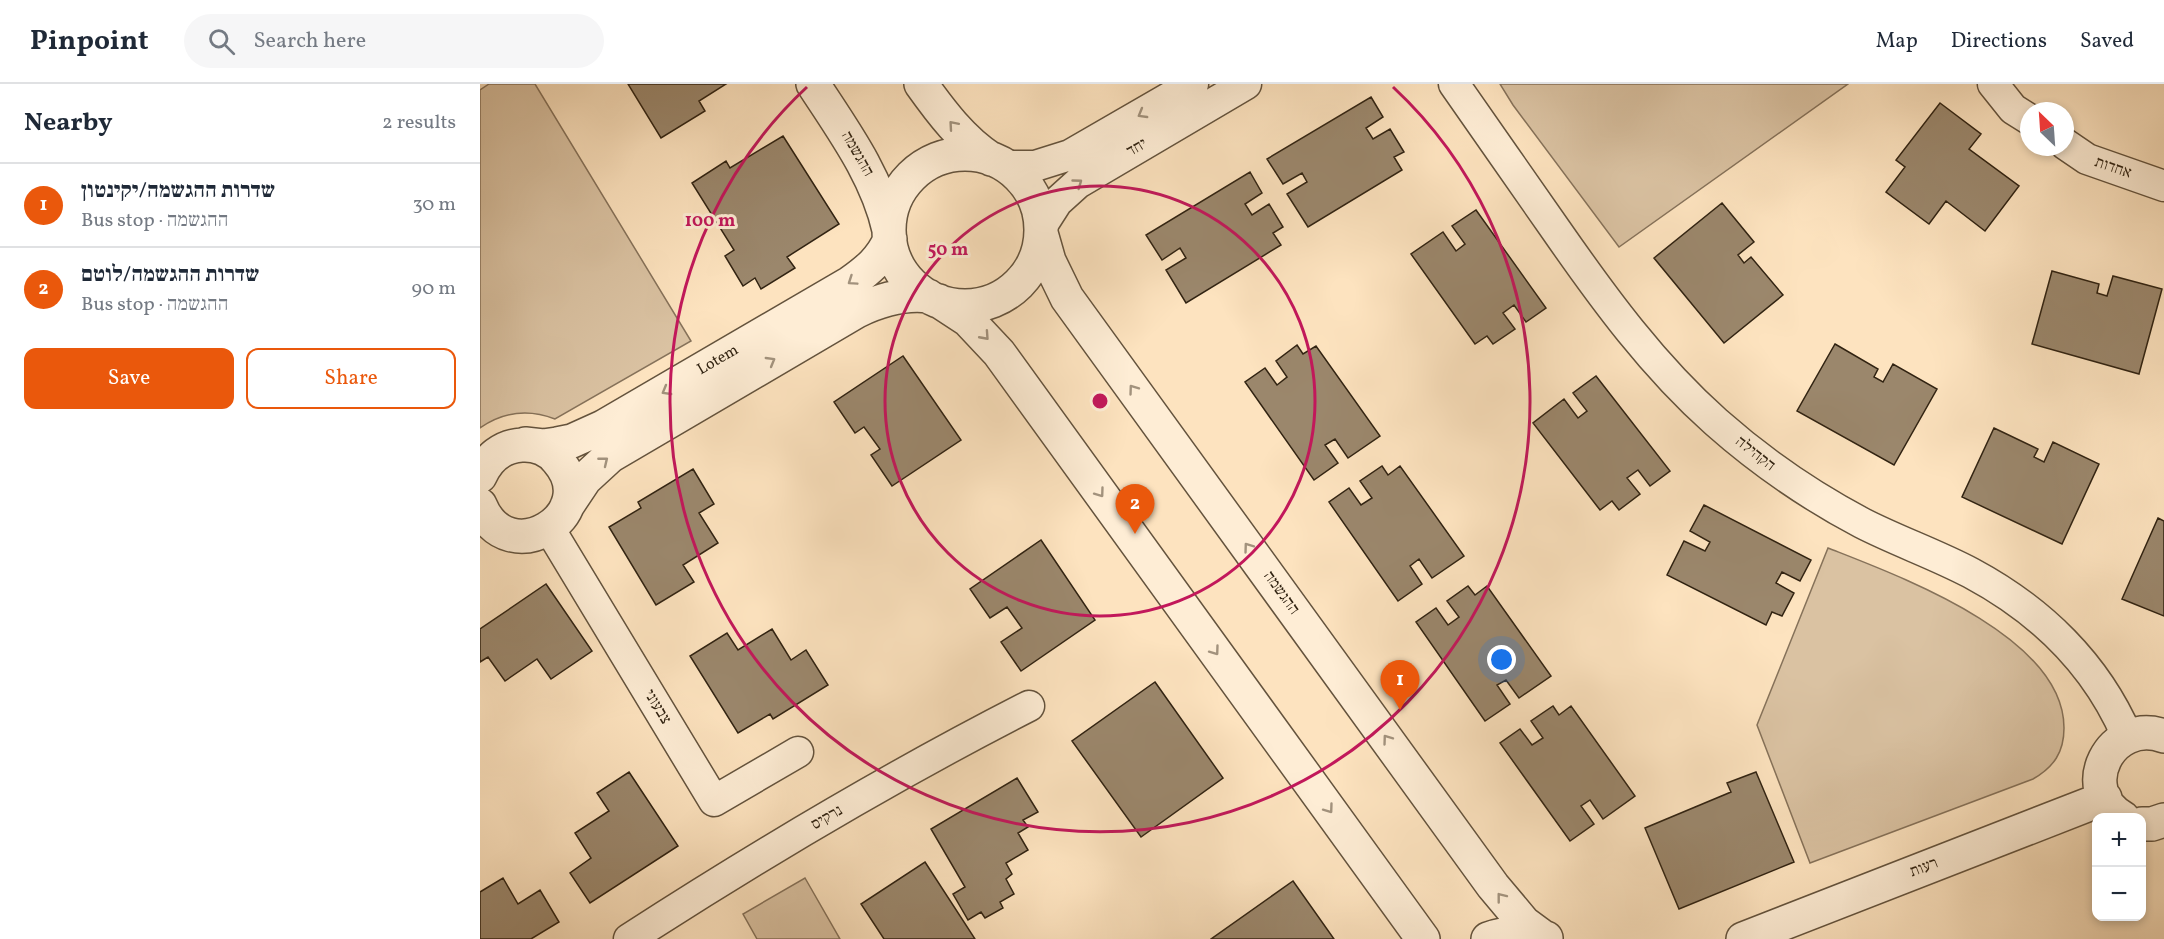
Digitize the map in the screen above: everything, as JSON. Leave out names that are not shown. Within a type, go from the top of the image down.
[{"type":"street","name":"ההגשמה","points":[[813,84],[869,175],[883,207],[890,234]]},
{"type":"street","points":[[921,84],[962,135],[978,150],[1020,178],[1034,198],[1041,230],[1036,256],[1031,266],[1025,276],[1008,293],[974,305],[950,304],[934,299]]},
{"type":"street","name":"יחד","points":[[998,163],[1035,166],[1070,155],[1193,84]]},
{"type":"street","name":"יחד","points":[[1041,230],[1057,202],[1078,183],[1246,84]]},
{"type":"street","name":"הקהילה","points":[[1454,84],[1607,302],[1660,367],[1715,422],[1765,462],[1833,507],[1896,540],[1970,573],[2026,608],[2049,626],[2086,666],[2115,710],[2127,736]]},
{"type":"street","points":[[1993,84],[2013,109],[2020,113]]},
{"type":"street","name":"אחדות","points":[[2074,150],[2087,159],[2164,186]]},
{"type":"street","points":[[998,163],[968,155],[956,155],[933,162],[913,175],[899,194],[891,216],[890,234],[896,262],[910,282],[968,320],[999,352],[1423,939]]},
{"type":"street","name":"ההגשמה","points":[[1041,230],[1052,269],[1067,298],[1493,886],[1524,923],[1545,938]]},
{"type":"street","name":"Lotem","points":[[480,476],[487,462],[511,446],[557,444],[579,438],[611,423],[850,283],[877,261],[885,250],[890,234]]},
{"type":"street","name":"Lotem","points":[[558,517],[590,473],[618,451],[857,311],[881,301],[902,296],[915,295],[934,299]]},
{"type":"street","points":[[480,541],[500,535],[536,535],[558,517],[569,485],[561,464],[546,450],[525,444]]},
{"type":"street","points":[[480,505],[485,516],[495,527],[515,535]]},
{"type":"street","name":"צבעוני","points":[[558,517],[714,801],[798,752]]},
{"type":"street","name":"נרקיס","points":[[629,939],[838,811],[1029,706]]},
{"type":"street","points":[[2114,808],[2100,783],[2103,763],[2115,745],[2127,736],[2148,732],[2164,736]]},
{"type":"street","name":"רעות","points":[[1743,939],[2114,808]]},
{"type":"street","points":[[2146,824],[2164,820]]},
{"type":"street","points":[[1488,939],[1508,933],[1545,938]]},
{"type":"shaded area","points":[[489,84],[535,84],[691,341],[555,419],[526,413],[507,415],[480,428],[480,90]]},
{"type":"shaded area","points":[[1500,84],[1848,84],[1619,247],[1513,105]]},
{"type":"shaded area","points":[[1828,548],[1934,593],[1973,614],[2008,638],[2037,665],[2057,695],[2064,737],[2060,752],[2052,764],[2033,779],[1810,863],[1757,725]]},
{"type":"shaded area","points":[[805,878],[840,939],[757,939],[743,914]]},
{"type":"building","points":[[628,84],[726,84],[699,101],[705,111],[661,138]]},
{"type":"building","points":[[1371,97],[1383,117],[1366,128],[1373,139],[1390,129],[1404,152],[1394,157],[1402,170],[1308,227],[1287,194],[1307,182],[1302,173],[1283,184],[1267,159]]},
{"type":"building","points":[[1940,103],[1981,134],[1969,149],[2019,186],[1985,231],[1946,201],[1929,224],[1886,192],[1905,167],[1896,160]]},
{"type":"building","points":[[783,136],[839,224],[787,257],[795,268],[761,289],[755,278],[743,286],[725,256],[734,250],[692,183],[726,161],[730,168]]},
{"type":"building","points":[[1250,172],[1262,193],[1245,204],[1252,215],[1269,204],[1283,227],[1273,233],[1281,245],[1186,303],[1166,270],[1186,258],[1180,248],[1162,260],[1146,235]]},
{"type":"building","points":[[1722,203],[1754,242],[1738,255],[1744,263],[1751,257],[1783,295],[1724,343],[1654,258]]},
{"type":"building","points":[[1476,210],[1546,308],[1526,322],[1514,305],[1503,313],[1515,329],[1493,344],[1487,336],[1475,344],[1411,254],[1443,232],[1456,251],[1465,244],[1452,226]]},
{"type":"building","points":[[2052,271],[2099,284],[2097,293],[2107,296],[2113,276],[2162,289],[2139,374],[2032,344]]},
{"type":"building","points":[[1835,344],[1878,369],[1874,377],[1883,382],[1893,364],[1937,389],[1894,465],[1797,411]]},
{"type":"building","points":[[1297,345],[1303,354],[1316,346],[1380,436],[1348,458],[1335,439],[1325,445],[1338,463],[1314,480],[1245,382],[1265,368],[1277,385],[1287,377],[1276,361]]},
{"type":"building","points":[[903,356],[961,440],[892,486],[871,455],[880,449],[864,427],[855,433],[834,402]]},
{"type":"building","points":[[1596,376],[1670,471],[1650,486],[1638,470],[1627,478],[1640,494],[1619,510],[1612,501],[1600,510],[1533,423],[1564,399],[1578,418],[1587,411],[1573,393]]},
{"type":"building","points":[[1994,428],[2038,449],[2034,457],[2044,462],[2053,442],[2099,464],[2062,544],[1962,497]]},
{"type":"building","points":[[1382,466],[1388,475],[1400,466],[1464,556],[1432,578],[1419,559],[1410,566],[1422,584],[1398,601],[1329,502],[1349,488],[1361,505],[1372,498],[1360,481]]},
{"type":"building","points":[[693,469],[714,504],[699,513],[718,543],[683,565],[694,582],[656,605],[609,527],[641,508],[638,502]]},
{"type":"building","points":[[1704,505],[1811,560],[1800,581],[1782,572],[1776,583],[1794,593],[1782,616],[1772,612],[1766,625],[1667,575],[1684,541],[1705,551],[1710,542],[1690,531]]},
{"type":"building","points":[[2158,518],[2164,521],[2164,616],[2122,599]]},
{"type":"building","points":[[1041,540],[1095,620],[1021,671],[1001,642],[1022,628],[1007,607],[990,618],[970,589]]},
{"type":"building","points":[[546,584],[592,651],[551,679],[537,659],[505,681],[488,657],[480,662],[480,629]]},
{"type":"building","points":[[1468,586],[1475,595],[1487,586],[1551,676],[1519,698],[1506,680],[1497,685],[1510,704],[1485,721],[1416,622],[1436,608],[1448,625],[1459,617],[1447,601]]},
{"type":"building","points":[[772,629],[791,660],[806,650],[828,685],[773,719],[770,714],[738,733],[690,656],[727,633],[738,650]]},
{"type":"building","points":[[1155,682],[1223,778],[1141,837],[1072,741]]},
{"type":"building","points":[[1553,706],[1559,715],[1571,706],[1635,796],[1603,819],[1590,800],[1581,806],[1594,824],[1570,841],[1500,743],[1520,729],[1532,745],[1543,738],[1531,721]]},
{"type":"building","points":[[629,772],[678,846],[590,903],[570,873],[591,858],[575,833],[609,811],[597,793]]},
{"type":"building","points":[[1756,772],[1794,862],[1679,909],[1645,828],[1731,792],[1727,783]]},
{"type":"building","points":[[1017,778],[1038,812],[1023,820],[1028,827],[1018,833],[1028,850],[1006,863],[1012,874],[1006,879],[1014,894],[1000,902],[1003,908],[985,918],[981,912],[968,920],[953,894],[965,887],[931,829]]},
{"type":"building","points":[[925,862],[975,939],[884,939],[861,904]]},
{"type":"building","points":[[503,878],[518,904],[540,890],[559,922],[531,939],[480,939],[480,892]]},
{"type":"building","points":[[1293,881],[1334,939],[1211,939]]},
{"type":"place","name":"שדרות ההגשמה/לוטם","points":[[1135,534]]},
{"type":"place","name":"שדרות ההגשמה/יקינטון","points":[[1400,710]]}]
